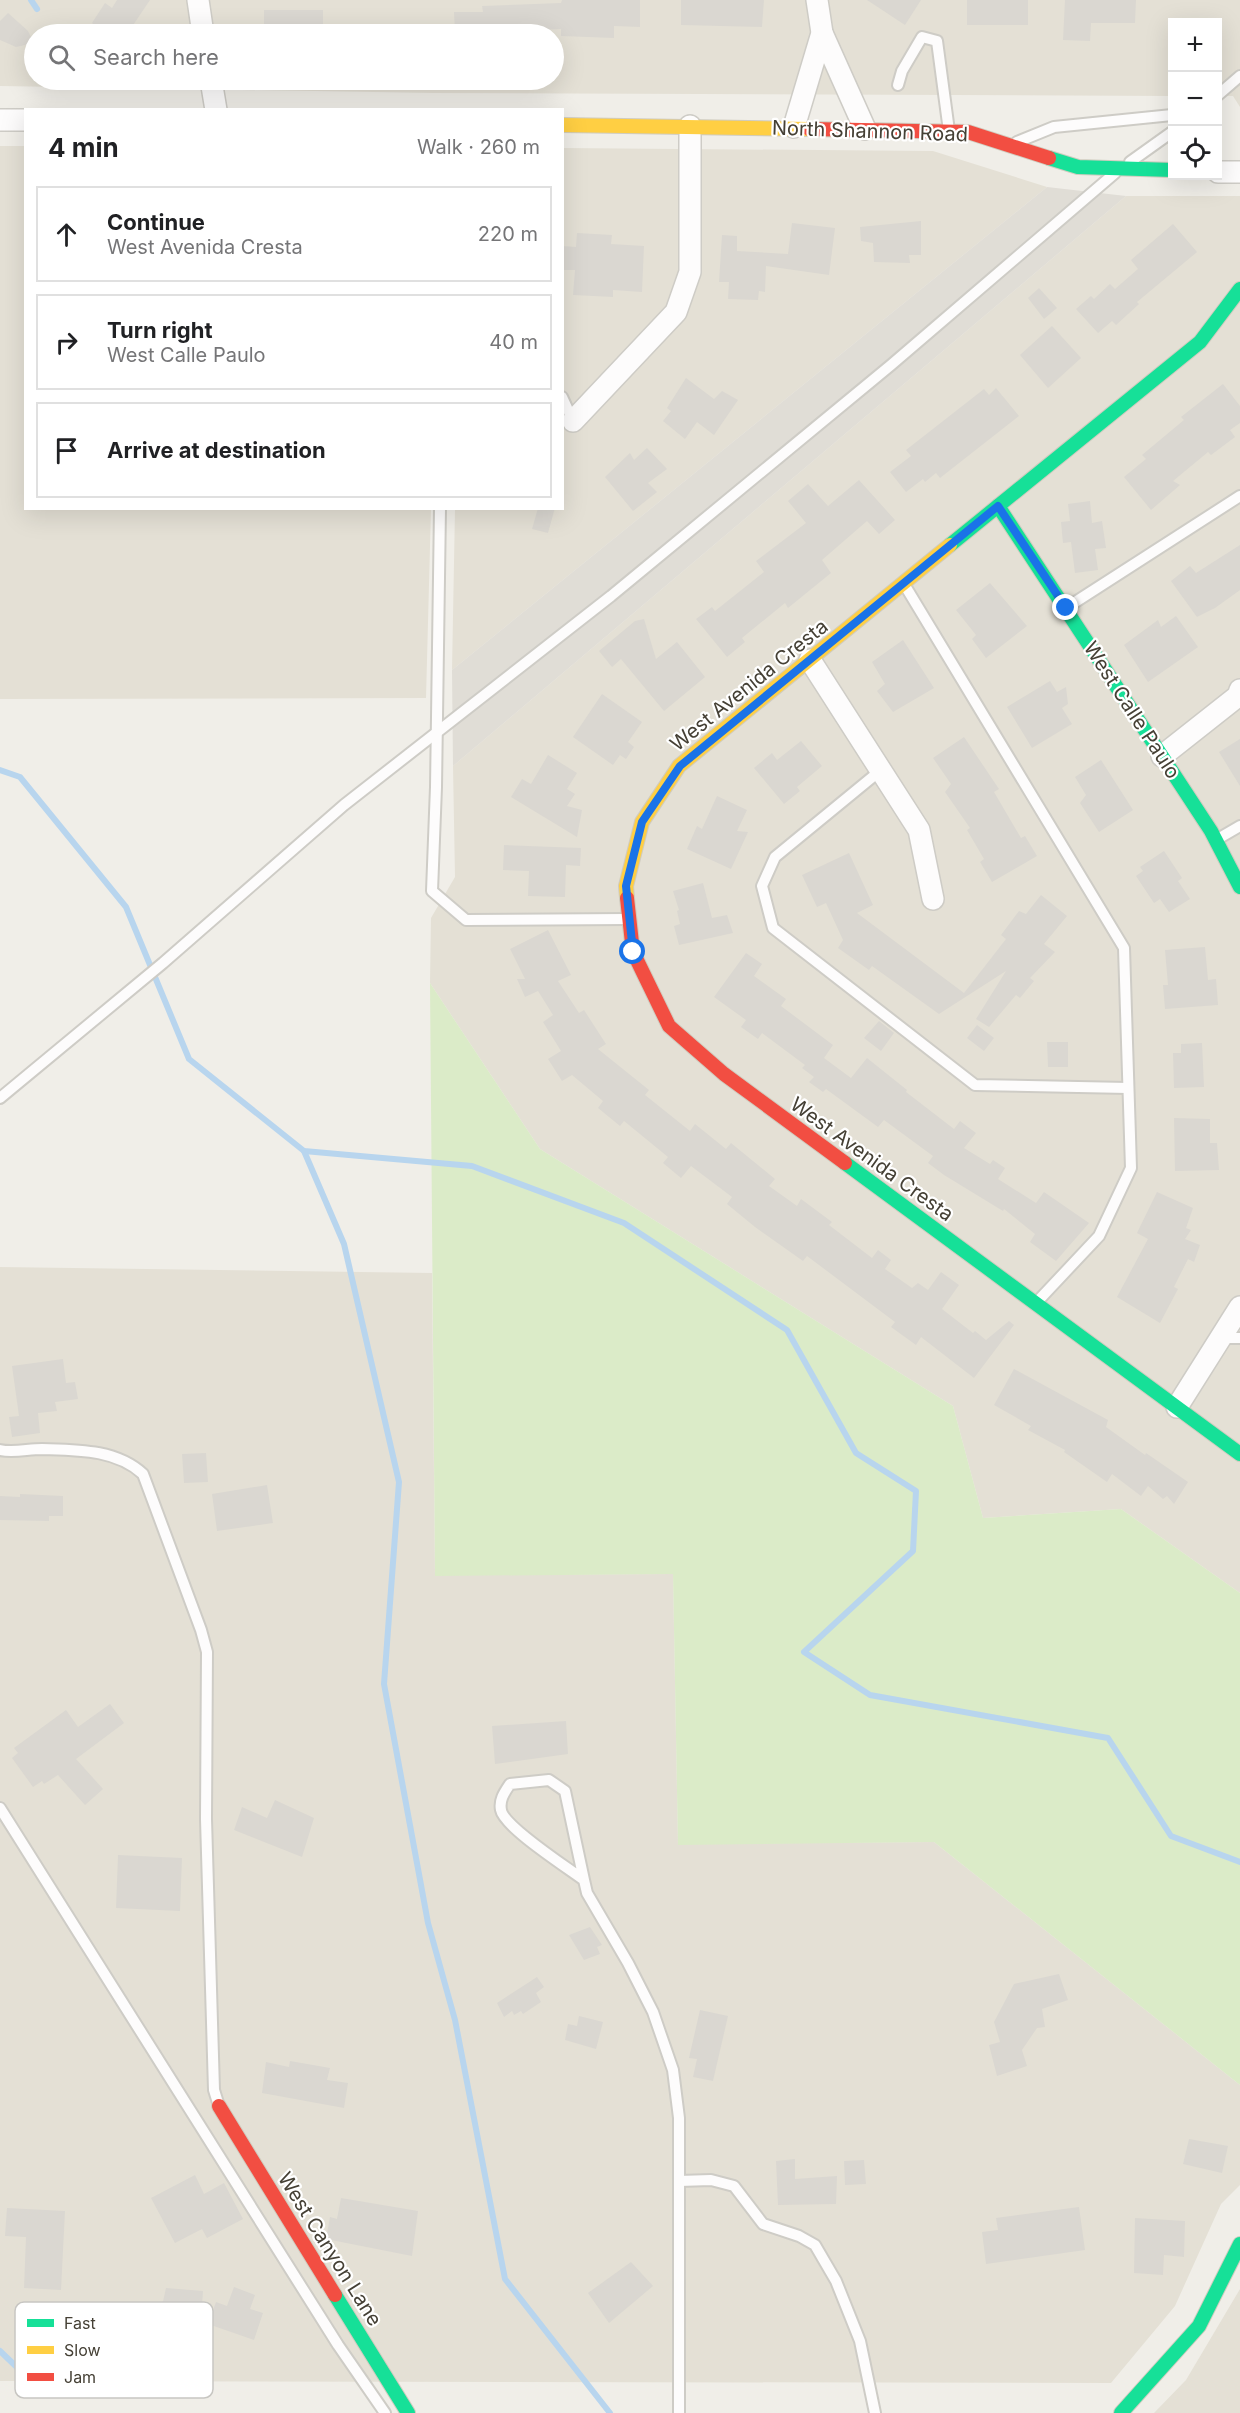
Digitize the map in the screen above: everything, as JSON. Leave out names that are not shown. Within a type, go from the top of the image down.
[{"type":"street","points":[[198,0],[202,24]]},
{"type":"street","points":[[818,0],[822,33],[865,129]]},
{"type":"street","points":[[794,127],[822,33]]},
{"type":"street","points":[[213,90],[216,108]]},
{"type":"street","points":[[0,120],[24,120]]},
{"type":"street","name":"North Shannon Road","points":[[564,125],[794,127],[968,132],[1078,168],[1168,170]]},
{"type":"street","points":[[573,421],[676,312],[690,272],[690,126]]},
{"type":"street","points":[[1222,172],[1240,172]]},
{"type":"street","name":"West Avenida Cresta","points":[[1240,289],[1200,342],[680,766],[642,822],[626,886],[633,952],[669,1026],[724,1074],[1240,1454]]},
{"type":"street","name":"West Calle Paulo","points":[[998,506],[1216,840],[1240,887]]},
{"type":"street","points":[[810,660],[919,830],[933,899]]},
{"type":"street","points":[[1162,756],[1238,696],[1240,690]]},
{"type":"street","points":[[1177,1407],[1230,1338],[1240,1307]]},
{"type":"street","name":"West Canyon Lane","points":[[219,2106],[408,2413]]},
{"type":"street","points":[[1121,2413],[1199,2326],[1240,2244]]},
{"type":"lane","points":[[898,85],[902,71],[922,37],[937,41],[949,131]]},
{"type":"lane","points":[[1222,92],[1240,76]]},
{"type":"lane","points":[[1008,145],[1054,127],[1168,116]]},
{"type":"lane","points":[[0,1098],[163,963],[344,805],[620,588],[891,364],[1120,169],[1168,135]]},
{"type":"lane","points":[[564,401],[573,421]]},
{"type":"lane","points":[[1066,608],[1240,496]]},
{"type":"lane","points":[[440,510],[432,891],[466,920],[630,919]]},
{"type":"lane","points":[[904,583],[1124,948],[1131,1168],[1099,1236],[1036,1304]]},
{"type":"lane","points":[[881,770],[775,857],[762,886],[772,928],[975,1085],[1128,1088]]},
{"type":"lane","points":[[1216,840],[1240,826]]},
{"type":"lane","points":[[0,1450],[42,1449],[113,1455],[132,1464],[142,1474],[201,1630],[207,1652],[206,1830],[214,2090],[219,2106]]},
{"type":"lane","points":[[585,1880],[513,1829],[501,1813],[501,1798],[510,1785],[549,1780],[565,1791],[585,1880],[587,1893],[653,2012],[673,2070],[679,2118],[679,2413]]},
{"type":"lane","points":[[0,1808],[338,2345],[386,2413]]},
{"type":"lane","points":[[679,2181],[711,2180],[734,2186],[763,2224],[799,2236],[815,2245],[836,2282],[860,2341],[875,2413]]},
{"type":"shaded area","points":[[0,0],[1240,0],[1240,107],[1233,96],[1222,96],[1222,18],[1168,18],[1168,96],[247,90],[564,90],[564,24],[24,24],[24,86],[0,86]]},
{"type":"shaded area","points":[[0,146],[24,146],[24,510],[431,510],[426,698],[0,699]]},
{"type":"shaded area","points":[[564,148],[933,151],[1047,187],[452,670],[455,510],[564,510]]},
{"type":"shaded area","points":[[1047,187],[1126,196],[453,766],[452,670]]},
{"type":"shaded area","points":[[1126,196],[1240,196],[1240,1593],[1121,1509],[983,1518],[953,1406],[540,1149],[430,983],[431,918],[455,877],[453,766]]},
{"type":"shaded area","points":[[0,1267],[432,1273],[435,1575],[673,1574],[678,1844],[934,1842],[1240,2085],[1240,2185],[1221,2204],[1175,2306],[1111,2383],[213,2381],[213,2302],[15,2302],[15,2381],[0,2381]]},
{"type":"shaded area","points":[[1240,2289],[1240,2413],[1154,2413],[1186,2380]]},
{"type":"green space","points":[[430,983],[540,1149],[953,1406],[983,1518],[1121,1509],[1240,1593],[1240,2085],[934,1842],[678,1845],[673,1574],[435,1576]]},
{"type":"building","points":[[117,0],[150,0],[134,24],[92,23],[105,3],[112,8]]},
{"type":"building","points":[[562,0],[640,0],[640,27],[614,26],[614,38],[564,36],[564,24],[455,24],[454,12],[483,12],[482,6],[561,3]]},
{"type":"building","points":[[681,0],[764,0],[762,27],[681,25]]},
{"type":"building","points":[[867,0],[921,0],[905,25]]},
{"type":"building","points":[[967,0],[1028,0],[1028,25],[967,25]]},
{"type":"building","points":[[1065,0],[1136,0],[1135,23],[1091,23],[1090,41],[1063,40]]},
{"type":"building","points":[[264,10],[323,10],[323,24],[264,24]]},
{"type":"building","points":[[8,13],[24,27],[24,45],[16,47],[0,40],[0,21]]},
{"type":"building","points":[[921,221],[921,255],[909,255],[910,263],[874,262],[873,243],[861,241],[860,227]]},
{"type":"building","points":[[792,223],[835,228],[829,275],[766,266],[765,292],[759,291],[758,300],[728,299],[729,282],[719,282],[722,235],[737,236],[737,251],[788,254]]},
{"type":"building","points":[[1173,224],[1197,252],[1137,302],[1139,304],[1116,325],[1112,321],[1098,333],[1076,309],[1091,296],[1094,299],[1110,284],[1115,289],[1138,269],[1131,260]]},
{"type":"building","points":[[577,233],[612,235],[611,244],[644,246],[642,292],[613,290],[613,297],[573,295],[575,270],[564,270],[564,246],[576,247]]},
{"type":"building","points":[[1039,288],[1057,308],[1044,319],[1028,298]]},
{"type":"building","points":[[1052,326],[1081,358],[1048,388],[1020,355]]},
{"type":"building","points":[[686,378],[714,399],[722,391],[738,400],[714,435],[697,422],[685,439],[663,421],[671,411],[667,408]]},
{"type":"building","points":[[1223,384],[1240,406],[1240,423],[1230,430],[1235,437],[1211,455],[1208,452],[1173,481],[1180,485],[1151,510],[1124,477],[1146,459],[1142,455],[1184,420],[1181,417]]},
{"type":"building","points":[[996,388],[1019,416],[940,478],[936,473],[925,482],[923,479],[906,492],[890,472],[911,456],[906,450],[984,389],[989,395]]},
{"type":"building","points":[[647,448],[667,469],[648,483],[657,492],[633,511],[605,477],[630,453],[634,460]]},
{"type":"building","points":[[859,480],[895,520],[879,534],[867,521],[822,560],[831,573],[788,608],[785,603],[742,638],[745,642],[727,657],[696,619],[712,607],[715,611],[764,572],[756,561],[806,523],[788,501],[808,484],[828,506]]},
{"type":"building","points":[[1090,501],[1092,523],[1102,521],[1106,548],[1095,549],[1098,570],[1075,573],[1071,542],[1063,543],[1061,522],[1070,521],[1068,504]]},
{"type":"building","points":[[537,510],[554,510],[548,533],[532,529]]},
{"type":"building","points":[[1240,545],[1240,590],[1215,608],[1197,617],[1171,581],[1190,566],[1196,573]]},
{"type":"building","points":[[990,583],[1027,626],[986,658],[972,639],[976,635],[956,610]]},
{"type":"building","points":[[1176,616],[1198,647],[1148,682],[1124,645],[1158,620],[1161,627]]},
{"type":"building","points":[[644,619],[656,659],[677,642],[705,677],[664,711],[621,659],[612,667],[599,651],[635,621]]},
{"type":"building","points":[[903,640],[934,688],[893,712],[877,691],[885,684],[872,662]]},
{"type":"building","points":[[1050,681],[1057,692],[1066,687],[1068,704],[1062,708],[1072,724],[1032,748],[1007,707]]},
{"type":"building","points":[[602,694],[642,722],[628,742],[634,747],[626,759],[620,755],[613,765],[573,737]]},
{"type":"building","points":[[964,737],[999,789],[994,792],[1021,838],[1025,836],[1037,856],[992,882],[980,862],[984,859],[967,830],[970,828],[945,792],[951,784],[933,758]]},
{"type":"building","points":[[1240,739],[1240,786],[1219,752]]},
{"type":"building","points":[[801,741],[822,766],[797,787],[800,791],[784,804],[754,768],[772,753],[777,760]]},
{"type":"building","points":[[548,755],[577,773],[567,789],[575,794],[567,806],[582,810],[577,837],[511,797],[522,779],[531,784]]},
{"type":"building","points":[[1101,760],[1133,810],[1099,832],[1080,803],[1086,795],[1075,777]]},
{"type":"building","points":[[717,796],[747,810],[737,831],[748,832],[731,869],[687,849],[697,826],[702,829]]},
{"type":"building","points":[[504,845],[581,848],[580,866],[566,865],[565,897],[528,896],[529,871],[503,870]]},
{"type":"building","points":[[1164,851],[1182,878],[1178,881],[1190,899],[1169,912],[1160,899],[1154,903],[1136,876],[1143,871],[1140,867]]},
{"type":"building","points":[[849,853],[873,905],[857,913],[964,993],[1006,939],[1001,935],[1019,911],[1026,914],[1041,895],[1067,916],[1044,944],[1055,952],[1030,978],[1034,981],[1020,998],[1016,995],[989,1027],[976,1019],[1006,971],[939,1014],[872,966],[869,970],[838,948],[843,940],[826,903],[817,907],[802,875]]},
{"type":"building","points":[[703,883],[712,918],[727,915],[733,933],[679,945],[674,926],[680,924],[677,911],[679,910],[673,891]]},
{"type":"building","points":[[548,930],[571,975],[558,981],[579,1013],[584,1010],[606,1044],[598,1049],[649,1090],[645,1095],[690,1131],[695,1124],[726,1149],[731,1143],[775,1179],[769,1186],[797,1206],[801,1199],[832,1222],[829,1225],[872,1258],[878,1250],[891,1260],[885,1269],[912,1288],[918,1283],[928,1290],[941,1272],[959,1285],[942,1309],[973,1333],[975,1331],[986,1340],[1009,1321],[1014,1325],[974,1378],[921,1337],[916,1345],[891,1327],[895,1322],[807,1256],[803,1261],[755,1227],[727,1204],[732,1197],[691,1166],[681,1178],[663,1163],[668,1157],[624,1121],[620,1126],[598,1108],[603,1101],[572,1075],[562,1081],[548,1059],[561,1051],[543,1022],[553,1015],[538,991],[525,997],[517,979],[525,979],[510,949]]},
{"type":"building","points":[[1205,947],[1208,980],[1216,979],[1218,1005],[1165,1009],[1163,985],[1168,985],[1165,950]]},
{"type":"building","points":[[746,953],[762,964],[754,976],[786,999],[781,1006],[833,1045],[824,1058],[851,1078],[867,1058],[954,1129],[960,1121],[976,1133],[964,1148],[990,1164],[993,1160],[1005,1168],[998,1179],[1036,1203],[1044,1192],[1089,1223],[1056,1261],[1030,1242],[1035,1234],[1004,1209],[1003,1211],[928,1163],[933,1156],[884,1120],[878,1127],[826,1089],[823,1092],[809,1082],[814,1077],[802,1068],[805,1065],[762,1033],[758,1039],[741,1027],[746,1020],[714,997]]},
{"type":"building","points":[[879,1021],[894,1033],[881,1051],[864,1038]]},
{"type":"building","points":[[977,1025],[994,1038],[984,1051],[967,1038]]},
{"type":"building","points":[[1047,1042],[1068,1042],[1068,1067],[1048,1067]]},
{"type":"building","points":[[1202,1043],[1204,1087],[1174,1088],[1173,1053],[1181,1053],[1181,1044]]},
{"type":"building","points":[[1174,1118],[1210,1119],[1210,1143],[1217,1143],[1219,1170],[1175,1171]]},
{"type":"building","points":[[1157,1192],[1193,1208],[1186,1228],[1191,1230],[1185,1239],[1200,1245],[1194,1262],[1188,1259],[1174,1287],[1178,1289],[1160,1323],[1117,1297],[1148,1239],[1137,1233]]},
{"type":"building","points":[[63,1359],[66,1383],[75,1382],[78,1399],[55,1402],[57,1411],[38,1413],[40,1433],[12,1437],[9,1417],[19,1416],[12,1366]]},
{"type":"building","points":[[1014,1369],[1108,1420],[1106,1427],[1188,1482],[1174,1504],[1167,1496],[1163,1499],[1148,1486],[1141,1496],[1112,1474],[1107,1482],[1064,1452],[1065,1450],[1028,1430],[1031,1426],[994,1405]]},
{"type":"building","points":[[206,1453],[208,1482],[184,1483],[182,1454]]},
{"type":"building","points":[[267,1485],[273,1523],[217,1531],[212,1494]]},
{"type":"building","points":[[20,1494],[63,1496],[63,1516],[49,1516],[49,1521],[0,1520],[0,1496],[20,1497]]},
{"type":"building","points":[[110,1704],[124,1723],[76,1759],[103,1789],[85,1805],[58,1775],[44,1784],[42,1781],[33,1787],[12,1758],[18,1753],[14,1748],[66,1710],[78,1727]]},
{"type":"building","points":[[566,1721],[568,1754],[495,1764],[492,1726]]},
{"type":"building","points":[[275,1800],[314,1818],[302,1857],[234,1830],[242,1807],[267,1818]]},
{"type":"building","points":[[118,1855],[182,1858],[180,1911],[116,1908]]},
{"type":"building","points":[[590,1927],[602,1945],[597,1947],[600,1954],[584,1960],[569,1935]]},
{"type":"building","points":[[1059,1974],[1068,2000],[1042,2009],[1045,2027],[1037,2028],[1022,2050],[1027,2066],[997,2076],[989,2045],[1000,2042],[994,2022],[1014,1984]]},
{"type":"building","points":[[537,1977],[544,1987],[536,1993],[541,2002],[523,2014],[521,2011],[514,2015],[512,2011],[504,2017],[497,2003]]},
{"type":"building","points":[[700,2010],[728,2016],[713,2081],[693,2077],[697,2059],[689,2058]]},
{"type":"building","points":[[579,2016],[603,2022],[596,2049],[565,2040],[568,2024],[577,2026]]},
{"type":"building","points":[[290,2061],[330,2068],[327,2080],[348,2083],[344,2108],[262,2093],[266,2062],[289,2067]]},
{"type":"building","points":[[1189,2139],[1228,2146],[1222,2173],[1183,2164]]},
{"type":"building","points":[[795,2159],[795,2179],[837,2176],[836,2204],[778,2205],[776,2161]]},
{"type":"building","points":[[864,2160],[866,2184],[845,2185],[844,2161]]},
{"type":"building","points":[[195,2175],[204,2194],[224,2183],[243,2219],[207,2238],[202,2229],[175,2243],[151,2198]]},
{"type":"building","points":[[341,2198],[418,2211],[412,2256],[326,2239],[330,2217],[337,2219]]},
{"type":"building","points":[[1079,2207],[1085,2250],[986,2264],[982,2232],[998,2230],[996,2218]]},
{"type":"building","points":[[7,2208],[65,2211],[61,2290],[24,2288],[26,2237],[5,2236]]},
{"type":"building","points":[[1135,2218],[1185,2221],[1184,2257],[1164,2255],[1163,2275],[1134,2273]]},
{"type":"building","points":[[631,2262],[653,2286],[609,2323],[588,2293]]},
{"type":"building","points":[[234,2287],[255,2295],[250,2309],[263,2313],[254,2340],[213,2326],[213,2310],[216,2302],[227,2306]]},
{"type":"building","points":[[166,2288],[203,2291],[202,2302],[163,2302]]},
{"type":"waterway","points":[[31,0],[37,9]]},
{"type":"waterway","points":[[0,770],[20,777],[126,907],[189,1059],[304,1151],[472,1166],[624,1223],[787,1330],[856,1453],[916,1491],[913,1551],[804,1652],[870,1695],[1108,1738],[1171,1836],[1240,1862]]},
{"type":"waterway","points":[[304,1151],[344,1244],[399,1482],[384,1684],[428,1923],[455,2020],[505,2279],[610,2413]]},
{"type":"waterway","points":[[0,2351],[15,2365]]},
{"type":"traffic: fast","points":[[1049,158],[1078,167],[1168,170]]},
{"type":"traffic: fast","points":[[950,545],[1200,342],[1240,289]]},
{"type":"traffic: fast","points":[[998,506],[1211,831],[1240,887]]},
{"type":"traffic: fast","points":[[845,1163],[1240,1454]]},
{"type":"traffic: fast","points":[[1121,2413],[1199,2326],[1240,2244]]},
{"type":"traffic: fast","points":[[335,2295],[408,2413]]},
{"type":"traffic: slow","points":[[564,125],[809,129]]},
{"type":"traffic: slow","points":[[627,898],[626,886],[642,822],[679,766],[950,545]]},
{"type":"traffic: jam","points":[[809,129],[968,132],[1049,158]]},
{"type":"traffic: jam","points":[[627,898],[633,952],[669,1026],[724,1074],[845,1163]]},
{"type":"traffic: jam","points":[[219,2106],[335,2295]]},
{"type":"route","points":[[633,952],[626,886],[642,822],[680,766],[998,506],[1066,608]]}]
